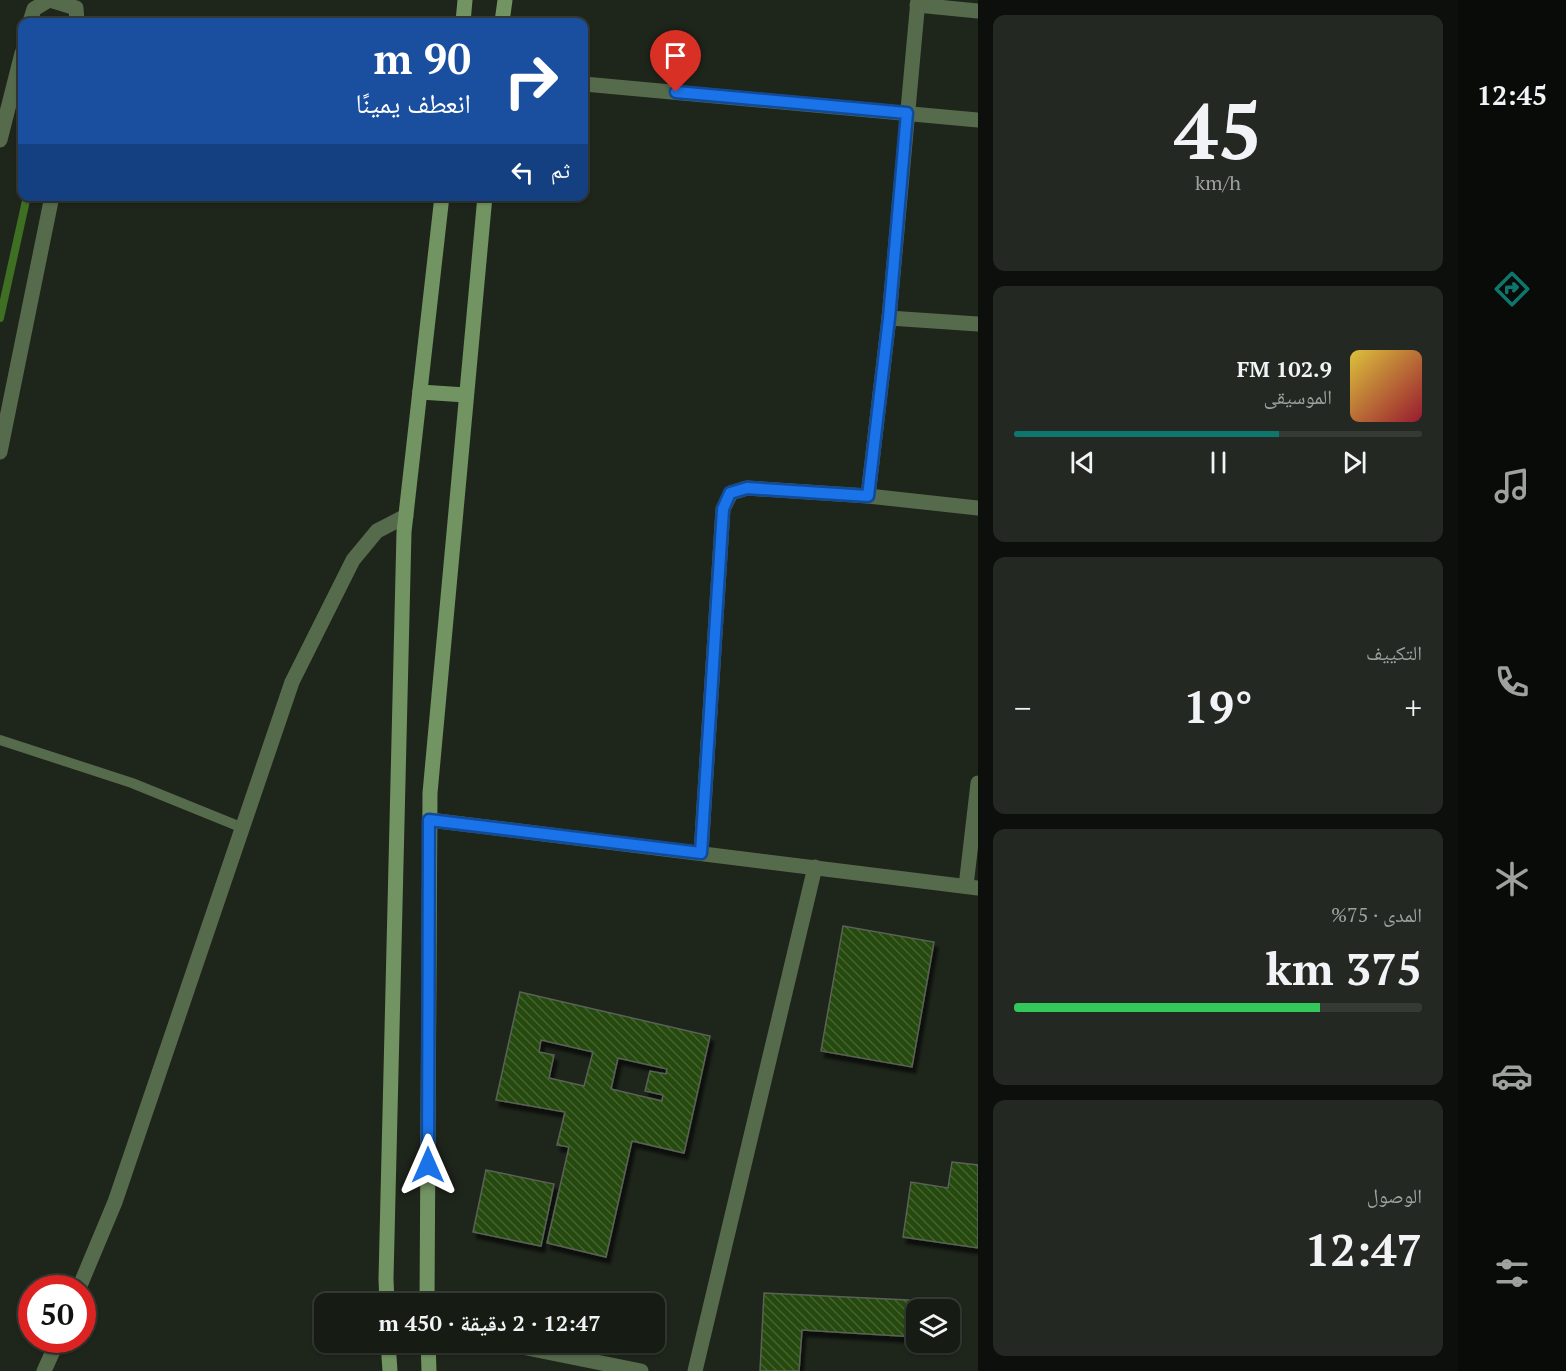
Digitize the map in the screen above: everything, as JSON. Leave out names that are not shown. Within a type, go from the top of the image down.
[{"type":"main road","points":[[463,18],[465,0]]},
{"type":"main road","points":[[503,18],[505,0]]},
{"type":"main road","points":[[387,1293],[406,516],[441,201]]},
{"type":"main road","points":[[427,1293],[430,793],[484,201]]},
{"type":"main road","points":[[420,392],[466,395]]},
{"type":"main road","points":[[389,1353],[390,1371]]},
{"type":"main road","points":[[428,1353],[429,1371]]},
{"type":"street","points":[[31,18],[34,9],[50,0],[76,8],[77,18]]},
{"type":"street","points":[[868,496],[889,318],[918,3],[978,11]]},
{"type":"street","points":[[0,140],[18,69]]},
{"type":"street","points":[[588,84],[978,120]]},
{"type":"street","points":[[0,452],[51,201]]},
{"type":"street","points":[[889,318],[978,324]]},
{"type":"street","points":[[701,853],[723,509],[730,493],[747,488],[868,496],[978,508]]},
{"type":"street","points":[[84,1275],[115,1202],[292,682],[353,560],[377,531],[406,516]]},
{"type":"street","points":[[429,820],[972,887],[978,783]]},
{"type":"street","points":[[694,1371],[815,867]]},
{"type":"street","points":[[44,1371],[52,1353]]},
{"type":"street","points":[[552,1353],[641,1371]]},
{"type":"lane","points":[[0,740],[132,783],[243,828]]},
{"type":"building","points":[[843,926],[934,942],[912,1067],[821,1051]]},
{"type":"building","points":[[520,992],[710,1036],[684,1153],[632,1141],[606,1257],[547,1243],[569,1147],[557,1145],[565,1112],[496,1100]],"holes":[[[541,1040],[593,1052],[584,1086],[549,1078],[554,1055],[539,1052]],[[618,1058],[667,1069],[666,1074],[650,1071],[645,1091],[663,1095],[662,1101],[611,1089]]]},
{"type":"building","points":[[952,1162],[978,1165],[978,1248],[903,1237],[911,1182],[948,1188]]},
{"type":"building","points":[[486,1170],[554,1184],[541,1246],[473,1232]]},
{"type":"building","points":[[764,1293],[906,1300],[906,1336],[802,1330],[799,1371],[760,1371]]},
{"type":"waterway","points":[[0,318],[26,201]]},
{"type":"route","points":[[428,1165],[429,820],[701,853],[723,509],[730,493],[747,488],[868,496],[889,318],[907,113],[676,92]]}]
